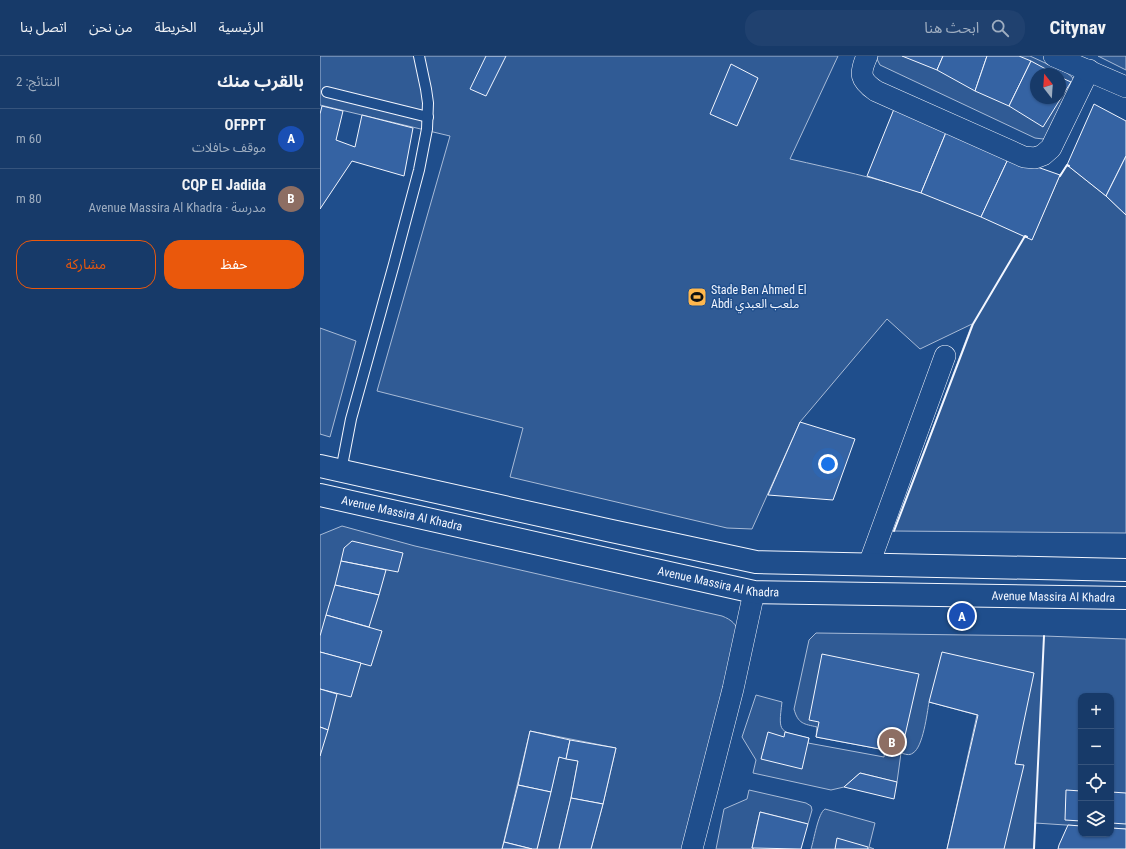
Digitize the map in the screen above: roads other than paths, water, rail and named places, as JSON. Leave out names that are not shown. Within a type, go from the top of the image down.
[{"type":"street","points":[[867,56],[862,74],[864,82],[876,91],[994,145],[1024,157],[1035,158],[1043,155],[1051,148],[1089,70]]},
{"type":"street","points":[[1054,56],[1126,87]]},
{"type":"street","points":[[869,564],[945,356]]},
{"type":"street","points":[[320,466],[341,472],[756,562],[1126,570]]},
{"type":"street","name":"Avenue Massira Al Khadra","points":[[320,496],[754,592],[1126,598]]},
{"type":"street","points":[[692,849],[733,689],[754,592]]},
{"type":"lane","points":[[341,472],[350,419],[419,170],[427,129],[428,108],[426,89],[419,56]]},
{"type":"lane","points":[[327,92],[428,117]]},
{"type":"place","name":"Stade Ben Ahmed El Abdi ملعب العبدي","points":[[697,297]]},
{"type":"place","name":"OFPPT","points":[[962,616]]},
{"type":"place","name":"CQP El Jadida","points":[[892,742]]}]
